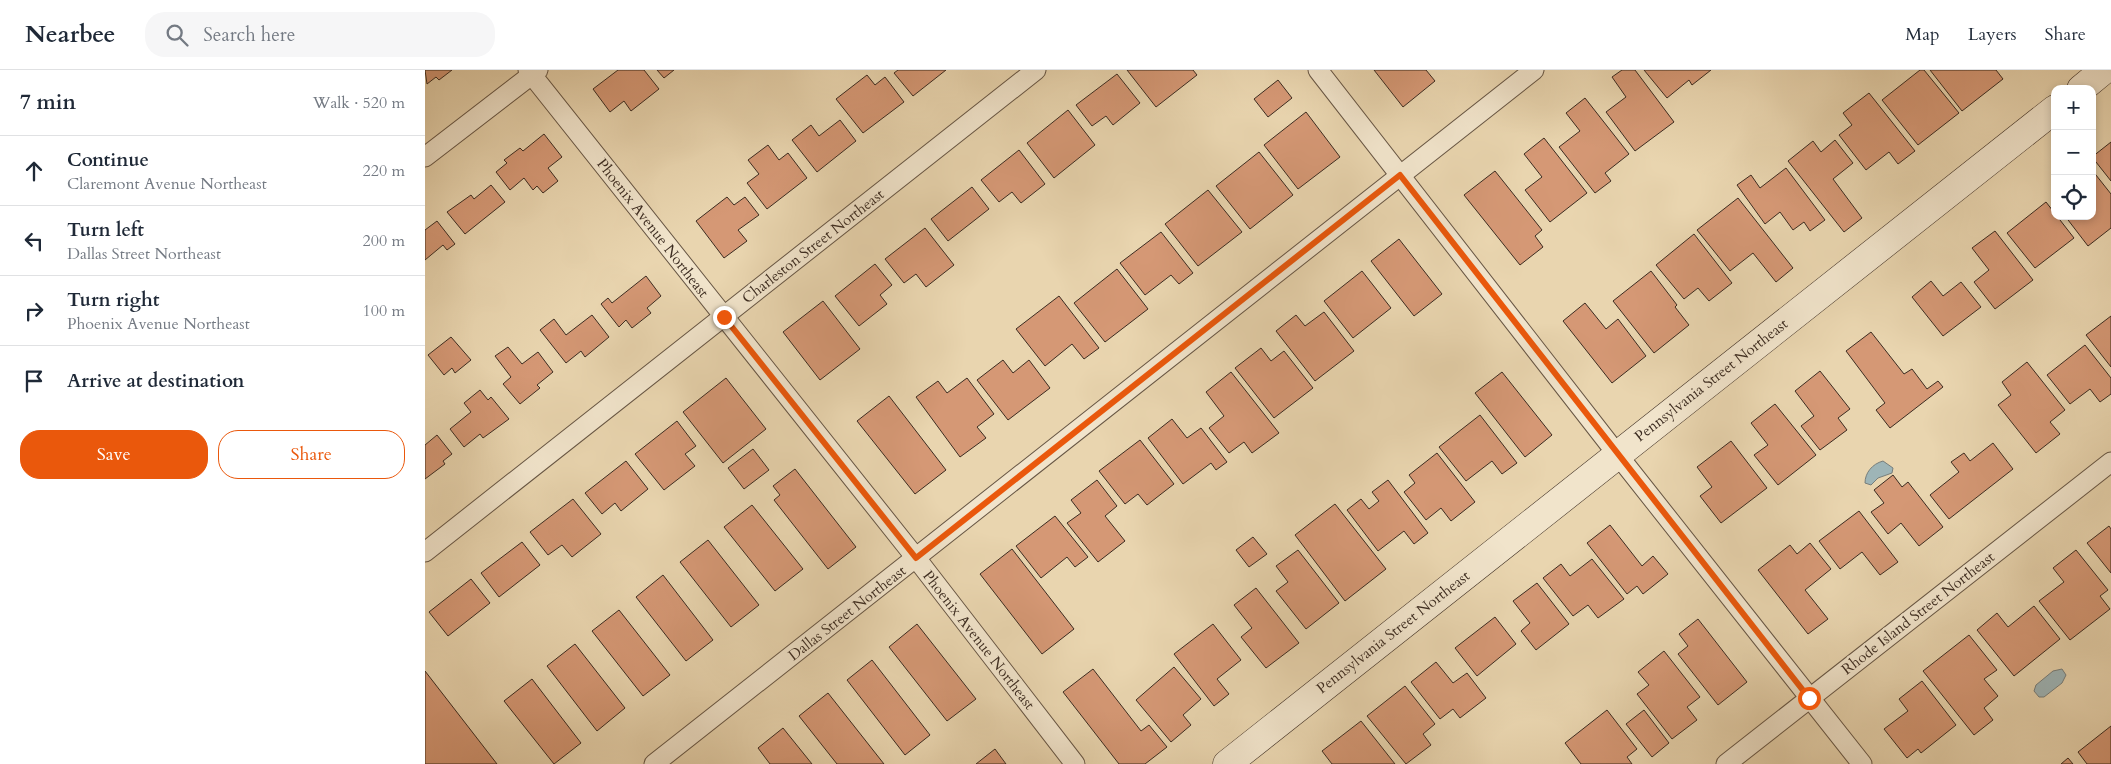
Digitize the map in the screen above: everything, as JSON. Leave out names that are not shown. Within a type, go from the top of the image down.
[{"type":"street","name":"Charleston Street Northeast","points":[[425,552],[1036,70]]},
{"type":"street","points":[[1318,70],[1617,454],[1862,764]]},
{"type":"street","name":"Dallas Street Northeast","points":[[654,764],[1534,70]]},
{"type":"street","points":[[2086,85],[2104,70]]},
{"type":"street","name":"Phoenix Avenue Northeast","points":[[533,72],[724,317],[916,558],[1075,764]]},
{"type":"street","points":[[425,157],[533,72]]},
{"type":"street","name":"Pennsylvania Street Northeast","points":[[1227,764],[2051,112]]},
{"type":"street","name":"Rhode Island Street Northeast","points":[[1726,764],[2111,462]]},
{"type":"water","points":[[1883,461],[1893,468],[1892,473],[1878,478],[1871,485],[1865,483],[1870,469]]},
{"type":"water","points":[[2062,669],[2066,675],[2062,683],[2044,697],[2039,697],[2034,691],[2036,685],[2053,671]]},
{"type":"building","points":[[425,70],[452,70],[439,80],[436,77],[427,84]]},
{"type":"building","points":[[618,70],[644,70],[659,89],[631,111],[624,101],[610,112],[593,89]]},
{"type":"building","points":[[657,70],[674,70],[664,78]]},
{"type":"building","points":[[898,70],[946,70],[913,96],[894,73]]},
{"type":"building","points":[[1127,70],[1193,70],[1197,75],[1156,107]]},
{"type":"building","points":[[1374,70],[1426,70],[1435,81],[1403,107]]},
{"type":"building","points":[[1622,70],[1635,70],[1674,122],[1635,151],[1606,112],[1626,97],[1612,77]]},
{"type":"building","points":[[1644,70],[1711,70],[1692,85],[1689,80],[1667,98]]},
{"type":"building","points":[[1920,70],[1924,70],[1959,113],[1918,145],[1882,100]]},
{"type":"building","points":[[1930,70],[1996,70],[2003,79],[1962,111]]},
{"type":"building","points":[[1117,74],[1140,103],[1113,125],[1106,116],[1092,126],[1076,105]]},
{"type":"building","points":[[867,75],[875,85],[885,77],[904,102],[863,133],[836,99]]},
{"type":"building","points":[[1278,80],[1292,98],[1268,117],[1254,99]]},
{"type":"building","points":[[1869,93],[1915,151],[1898,164],[1889,152],[1866,170],[1839,135],[1852,125],[1843,113]]},
{"type":"building","points":[[1585,98],[1629,154],[1605,173],[1611,181],[1595,193],[1559,147],[1580,131],[1566,113]]},
{"type":"building","points":[[1068,110],[1095,145],[1054,178],[1027,143]]},
{"type":"building","points":[[1306,112],[1340,157],[1298,189],[1264,145]]},
{"type":"building","points":[[840,120],[856,141],[817,172],[792,140],[811,125],[819,136]]},
{"type":"building","points":[[544,134],[562,157],[548,168],[558,181],[543,193],[537,186],[533,190],[524,178],[510,190],[496,172],[507,163],[504,160],[520,148],[523,151]]},
{"type":"building","points":[[1544,138],[1587,193],[1550,222],[1525,190],[1542,177],[1524,154]]},
{"type":"building","points":[[1835,140],[1853,163],[1833,179],[1862,218],[1844,232],[1788,161],[1813,141],[1821,152]]},
{"type":"building","points":[[2111,142],[2111,181],[2096,162],[2096,154]]},
{"type":"building","points":[[768,145],[779,160],[788,153],[807,178],[767,209],[747,183],[759,174],[748,160]]},
{"type":"building","points":[[1019,150],[1045,184],[1021,203],[1012,192],[999,202],[981,180]]},
{"type":"building","points":[[1259,152],[1293,195],[1250,229],[1216,186]]},
{"type":"building","points":[[1786,168],[1825,220],[1810,231],[1804,222],[1793,230],[1780,212],[1765,224],[1737,185],[1751,175],[1760,188]]},
{"type":"building","points":[[1495,171],[1542,230],[1535,236],[1543,247],[1520,265],[1464,195]]},
{"type":"building","points":[[2096,175],[2111,194],[2111,228],[2088,246],[2068,220],[2096,220]]},
{"type":"building","points":[[491,185],[505,202],[465,234],[447,212],[471,195],[474,199]]},
{"type":"building","points":[[972,187],[989,209],[948,241],[931,219]]},
{"type":"building","points":[[1208,190],[1242,232],[1198,266],[1165,224]]},
{"type":"building","points":[[727,197],[734,205],[745,197],[759,215],[738,230],[747,241],[724,258],[696,221]]},
{"type":"building","points":[[1738,198],[1793,268],[1776,282],[1753,253],[1730,271],[1697,230]]},
{"type":"building","points":[[2046,202],[2051,208],[2051,220],[2060,220],[2074,238],[2035,268],[2007,233]]},
{"type":"building","points":[[437,221],[455,244],[447,250],[443,245],[425,260],[425,230]]},
{"type":"building","points":[[925,228],[954,265],[926,287],[916,274],[904,283],[885,259]]},
{"type":"building","points":[[1995,231],[2033,280],[1995,309],[1974,282],[1989,270],[1972,248]]},
{"type":"building","points":[[1161,232],[1193,273],[1179,284],[1171,275],[1145,295],[1120,263]]},
{"type":"building","points":[[1694,234],[1732,283],[1709,301],[1698,288],[1684,299],[1656,265]]},
{"type":"building","points":[[1399,239],[1442,294],[1414,316],[1371,261]]},
{"type":"building","points":[[875,264],[892,285],[880,295],[887,304],[859,326],[835,296]]},
{"type":"building","points":[[1117,269],[1148,309],[1105,342],[1074,303]]},
{"type":"building","points":[[1362,271],[1391,308],[1353,338],[1324,301]]},
{"type":"building","points":[[1651,271],[1677,305],[1675,307],[1689,325],[1654,353],[1613,301]]},
{"type":"building","points":[[646,276],[661,296],[647,308],[651,313],[632,328],[626,320],[619,327],[601,304],[608,298],[612,303]]},
{"type":"building","points":[[1931,281],[1943,296],[1961,282],[1981,307],[1943,336],[1912,297]]},
{"type":"building","points":[[1059,296],[1099,348],[1084,359],[1072,344],[1045,366],[1016,329]]},
{"type":"building","points":[[823,301],[860,349],[820,380],[783,332]]},
{"type":"building","points":[[1585,303],[1606,329],[1618,319],[1646,356],[1612,383],[1563,321]]},
{"type":"building","points":[[1324,312],[1354,351],[1315,381],[1276,331],[1296,315],[1305,326]]},
{"type":"building","points":[[592,315],[609,337],[585,357],[581,351],[566,363],[540,330],[554,319],[566,335]]},
{"type":"building","points":[[2111,316],[2111,367],[2086,335]]},
{"type":"building","points":[[1871,332],[1904,374],[1912,369],[1927,389],[1938,381],[1943,387],[1890,428],[1876,410],[1885,403],[1846,351]]},
{"type":"building","points":[[451,337],[471,360],[455,373],[452,368],[444,375],[428,355]]},
{"type":"building","points":[[2085,345],[2111,378],[2111,394],[2100,402],[2090,389],[2070,404],[2047,375]]},
{"type":"building","points":[[508,347],[522,364],[538,352],[553,372],[537,385],[540,388],[520,404],[503,384],[511,377],[495,356]]},
{"type":"building","points":[[1261,348],[1271,361],[1284,351],[1313,388],[1274,418],[1235,368]]},
{"type":"building","points":[[1003,360],[1013,373],[1029,360],[1050,388],[1008,420],[977,380]]},
{"type":"building","points":[[2027,362],[2065,410],[2050,422],[2060,434],[2036,453],[1998,405],[2011,395],[2002,382]]},
{"type":"building","points":[[1820,371],[1850,409],[1838,418],[1847,430],[1820,450],[1801,426],[1814,416],[1795,391]]},
{"type":"building","points":[[1231,372],[1279,433],[1252,453],[1244,442],[1229,453],[1209,428],[1224,416],[1206,392]]},
{"type":"building","points":[[1502,372],[1552,435],[1525,457],[1475,393]]},
{"type":"building","points":[[726,378],[766,429],[723,463],[683,412]]},
{"type":"building","points":[[967,378],[994,414],[977,427],[986,438],[960,457],[916,397],[938,381],[947,393]]},
{"type":"building","points":[[480,390],[488,400],[491,397],[509,419],[483,438],[480,434],[464,447],[450,429],[471,412],[464,403]]},
{"type":"building","points":[[889,396],[946,470],[915,494],[857,421]]},
{"type":"building","points":[[1775,404],[1816,455],[1778,485],[1754,455],[1768,445],[1751,423]]},
{"type":"building","points":[[1480,415],[1517,463],[1502,474],[1492,461],[1466,481],[1439,447]]},
{"type":"building","points":[[1172,419],[1187,438],[1201,428],[1227,462],[1216,470],[1211,463],[1183,484],[1148,438]]},
{"type":"building","points":[[677,421],[696,446],[685,454],[695,466],[664,490],[635,454]]},
{"type":"building","points":[[437,435],[452,454],[443,461],[445,464],[425,479],[425,445]]},
{"type":"building","points":[[1140,440],[1174,484],[1147,505],[1138,494],[1125,504],[1099,471]]},
{"type":"building","points":[[1731,441],[1767,488],[1721,523],[1700,496],[1712,487],[1697,467]]},
{"type":"building","points":[[1993,443],[2013,469],[1949,519],[1930,495],[1959,472],[1951,462],[1964,453],[1970,461]]},
{"type":"building","points":[[753,449],[769,470],[744,489],[728,468]]},
{"type":"building","points":[[1437,453],[1475,502],[1451,521],[1441,508],[1426,520],[1404,492],[1415,483],[1409,475]]},
{"type":"building","points":[[626,461],[648,489],[621,511],[615,503],[602,514],[585,493]]},
{"type":"building","points":[[795,469],[856,547],[828,569],[774,500],[780,495],[773,486]]},
{"type":"building","points":[[1893,475],[1902,487],[1908,482],[1943,527],[1919,546],[1901,523],[1888,534],[1871,512],[1884,503],[1874,490]]},
{"type":"building","points":[[1097,480],[1117,506],[1105,516],[1125,541],[1098,562],[1067,523],[1081,513],[1071,500]]},
{"type":"building","points":[[1388,480],[1428,533],[1414,544],[1404,531],[1378,551],[1347,510],[1361,499],[1369,509],[1379,501],[1372,492]]},
{"type":"building","points":[[573,499],[601,534],[572,557],[562,545],[548,555],[530,532]]},
{"type":"building","points":[[1335,504],[1386,569],[1345,601],[1295,535]]},
{"type":"building","points":[[752,505],[803,569],[775,591],[724,527]]},
{"type":"building","points":[[1859,511],[1898,562],[1880,575],[1862,552],[1840,569],[1819,541]]},
{"type":"building","points":[[1055,516],[1088,557],[1075,567],[1067,557],[1041,578],[1016,546]]},
{"type":"building","points":[[1610,525],[1642,566],[1653,556],[1668,574],[1643,594],[1637,586],[1627,594],[1587,543]]},
{"type":"building","points":[[2109,526],[2111,529],[2111,573],[2087,543]]},
{"type":"building","points":[[1253,537],[1267,554],[1249,567],[1236,550]]},
{"type":"building","points":[[708,540],[759,605],[731,627],[680,562]]},
{"type":"building","points":[[522,542],[540,565],[499,597],[481,573]]},
{"type":"building","points":[[1810,543],[1831,569],[1805,590],[1828,619],[1808,634],[1758,570],[1790,545],[1797,554]]},
{"type":"building","points":[[1012,549],[1074,629],[1042,654],[980,574]]},
{"type":"building","points":[[1298,550],[1339,603],[1306,629],[1276,591],[1288,582],[1276,566]]},
{"type":"building","points":[[2076,550],[2108,590],[2100,596],[2110,609],[2070,640],[2039,601],[2064,582],[2053,568]]},
{"type":"building","points":[[1592,559],[1624,599],[1598,618],[1588,605],[1573,616],[1543,578],[1561,564],[1570,576]]},
{"type":"building","points":[[663,575],[713,640],[686,661],[636,597]]},
{"type":"building","points":[[471,579],[490,603],[448,636],[429,612]]},
{"type":"building","points":[[1537,583],[1569,624],[1536,650],[1521,631],[1530,623],[1513,601]]},
{"type":"building","points":[[1256,588],[1299,643],[1266,668],[1241,637],[1252,628],[1234,605]]},
{"type":"building","points":[[2034,606],[2060,639],[2014,676],[1977,630],[1997,613],[2008,627]]},
{"type":"building","points":[[619,610],[670,675],[643,696],[592,631]]},
{"type":"building","points":[[1495,617],[1516,644],[1477,676],[1455,648]]},
{"type":"building","points":[[1698,619],[1747,682],[1718,705],[1678,654],[1688,646],[1679,634]]},
{"type":"building","points":[[917,624],[976,699],[947,721],[889,647]]},
{"type":"building","points":[[1213,624],[1241,660],[1217,679],[1229,694],[1214,706],[1174,654]]},
{"type":"building","points":[[1969,635],[1997,670],[1984,679],[1998,696],[1984,708],[1993,720],[1974,735],[1923,671]]},
{"type":"building","points":[[575,644],[625,708],[597,731],[547,666]]},
{"type":"building","points":[[1664,651],[1700,697],[1687,707],[1697,720],[1672,739],[1637,694],[1649,685],[1638,672]]},
{"type":"building","points":[[872,660],[930,735],[905,755],[847,680]]},
{"type":"building","points":[[1436,662],[1453,683],[1467,673],[1486,698],[1460,718],[1453,709],[1440,719],[1411,682]]},
{"type":"building","points":[[1174,667],[1201,699],[1183,715],[1191,725],[1171,742],[1136,700]]},
{"type":"building","points":[[1093,669],[1141,731],[1149,725],[1167,747],[1145,764],[1119,764],[1063,692]]},
{"type":"building","points":[[425,671],[497,764],[425,764]]},
{"type":"building","points":[[532,679],[581,743],[554,764],[504,701]]},
{"type":"building","points":[[1922,681],[1956,725],[1921,753],[1918,749],[1907,758],[1884,729],[1908,711],[1899,699]]},
{"type":"building","points":[[1405,686],[1435,724],[1423,734],[1431,745],[1406,764],[1367,716]]},
{"type":"building","points":[[828,693],[884,764],[837,764],[799,716]]},
{"type":"building","points":[[1607,710],[1637,749],[1627,757],[1632,764],[1581,764],[1565,743]]},
{"type":"building","points":[[1644,710],[1669,743],[1652,757],[1626,724]]},
{"type":"building","points":[[1361,721],[1395,764],[1332,764],[1322,751]]},
{"type":"building","points":[[2111,726],[2111,764],[2087,764],[2078,752]]},
{"type":"building","points":[[783,728],[812,764],[770,764],[758,748]]},
{"type":"building","points":[[995,749],[1006,764],[976,764]]},
{"type":"building","points":[[2068,758],[2073,764],[2061,764]]},
{"type":"route","points":[[724,317],[916,558],[1400,175],[1809,698]]}]
